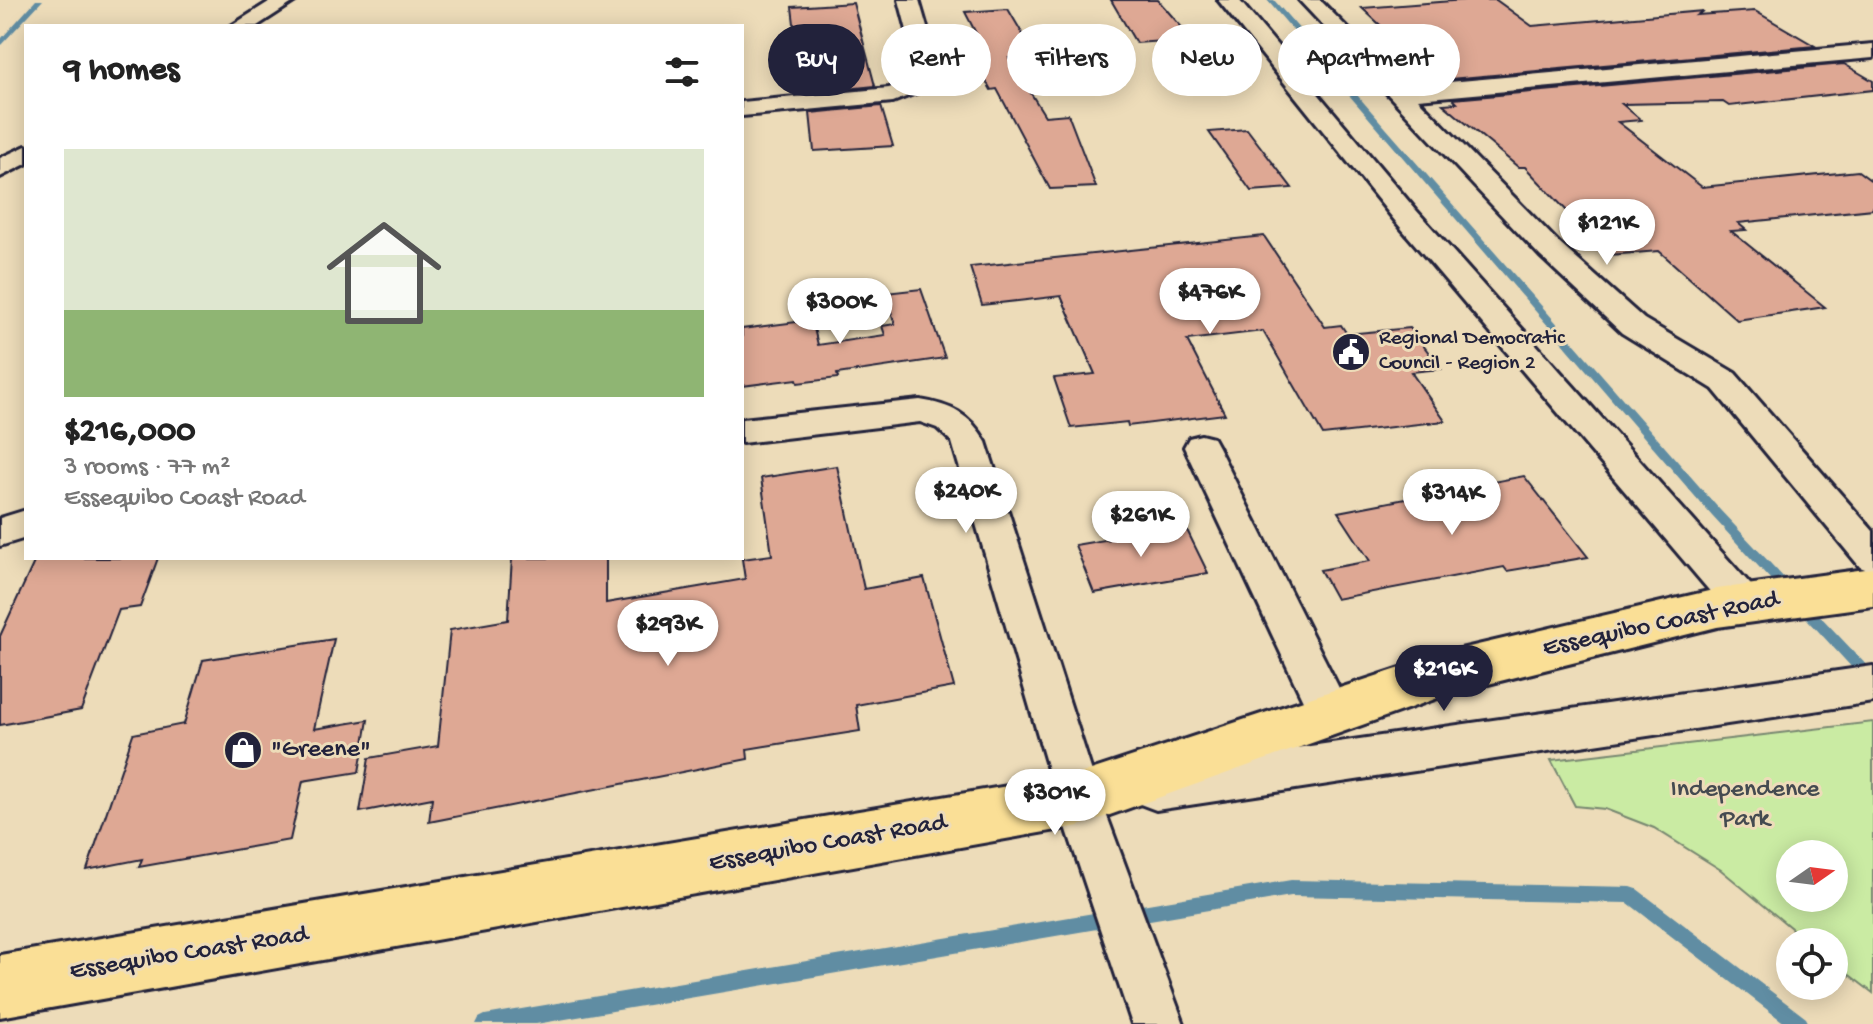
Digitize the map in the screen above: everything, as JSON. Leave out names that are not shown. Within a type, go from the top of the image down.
[{"type":"main road","name":"Essequibo Coast Road","points":[[0,986],[1088,825],[1330,713],[1452,672],[1717,608],[1869,578]]},
{"type":"street","points":[[245,24],[284,0]]},
{"type":"street","points":[[744,109],[893,95],[926,81],[929,72],[909,0]]},
{"type":"street","points":[[1228,0],[1406,216],[1756,602]]},
{"type":"street","points":[[1309,0],[1332,24]]},
{"type":"street","points":[[1460,88],[1873,51]]},
{"type":"street","points":[[1401,96],[1550,250],[1633,326],[1724,381],[1869,578]]},
{"type":"street","points":[[0,169],[24,154]]},
{"type":"street","points":[[744,431],[920,411],[943,415],[960,426],[969,442],[1088,825],[1158,1024]]},
{"type":"street","points":[[1201,447],[1330,713]]},
{"type":"street","points":[[0,532],[24,525]]},
{"type":"street","points":[[1088,825],[1873,684]]},
{"type":"green space","name":"Independence Park","points":[[1873,722],[1873,993],[1848,974],[1848,928],[1791,928],[1721,870],[1654,828],[1605,809],[1575,806],[1551,760]]},
{"type":"building","points":[[1111,0],[1158,0],[1179,24],[1152,24],[1152,42],[1136,43],[1136,24],[1125,24]]},
{"type":"building","points":[[1496,0],[1532,26],[1703,11],[1697,15],[1755,11],[1815,46],[1460,78],[1460,24],[1379,24],[1362,8]]},
{"type":"building","points":[[853,3],[859,24],[794,24],[792,7]]},
{"type":"building","points":[[1008,9],[1017,24],[1007,24],[1007,96],[1033,96],[1045,116],[1068,114],[1096,187],[1050,189],[997,89],[991,90],[991,24],[971,24],[965,12]]},
{"type":"building","points":[[865,48],[875,86],[865,87]]},
{"type":"building","points":[[1844,64],[1873,81],[1873,90],[1729,106],[1723,102],[1622,104],[1641,120],[1618,122],[1702,187],[1858,171],[1873,182],[1873,209],[1738,223],[1746,230],[1731,231],[1825,307],[1737,320],[1659,251],[1609,255],[1525,167],[1518,167],[1443,104],[1457,103],[1453,99]]},
{"type":"building","points":[[881,106],[893,146],[814,151],[810,113]]},
{"type":"building","points":[[1247,129],[1292,188],[1251,191],[1209,132]]},
{"type":"building","points":[[1264,236],[1325,327],[1341,325],[1347,334],[1410,328],[1441,369],[1411,372],[1445,421],[1323,435],[1263,331],[1187,340],[1225,414],[1128,426],[1127,422],[1071,428],[1054,378],[1095,374],[1061,296],[982,305],[970,267]]},
{"type":"building","points":[[921,289],[945,358],[837,374],[838,378],[744,386],[744,329],[812,320],[818,345],[885,335],[882,326],[895,324],[885,293]]},
{"type":"building","points":[[837,466],[864,589],[924,578],[954,687],[856,705],[860,731],[747,749],[748,759],[429,822],[432,798],[360,812],[369,758],[438,746],[450,630],[508,620],[512,560],[606,560],[606,603],[745,579],[742,560],[772,555],[761,478]]},
{"type":"building","points":[[1524,476],[1588,557],[1507,571],[1504,567],[1336,599],[1320,570],[1370,561],[1338,512]]},
{"type":"building","points":[[1185,526],[1208,573],[1094,593],[1075,545]]},
{"type":"building","points":[[35,560],[157,560],[140,607],[119,610],[81,710],[0,725],[0,636]]},
{"type":"building","name":"\"Greene\"","points":[[334,639],[314,729],[368,720],[359,772],[303,781],[290,840],[139,867],[142,859],[87,870],[133,734],[184,724],[203,660]]},
{"type":"waterway","points":[[0,44],[40,0]]},
{"type":"waterway","points":[[1270,0],[1716,513],[1873,681]]},
{"type":"waterway","points":[[485,1024],[1291,888],[1631,895],[1800,1024]]},
{"type":"place","name":"Regional Democratic Council - Region 2","points":[[1351,352]]},
{"type":"place","name":"\"Greene\"","points":[[243,750]]}]
